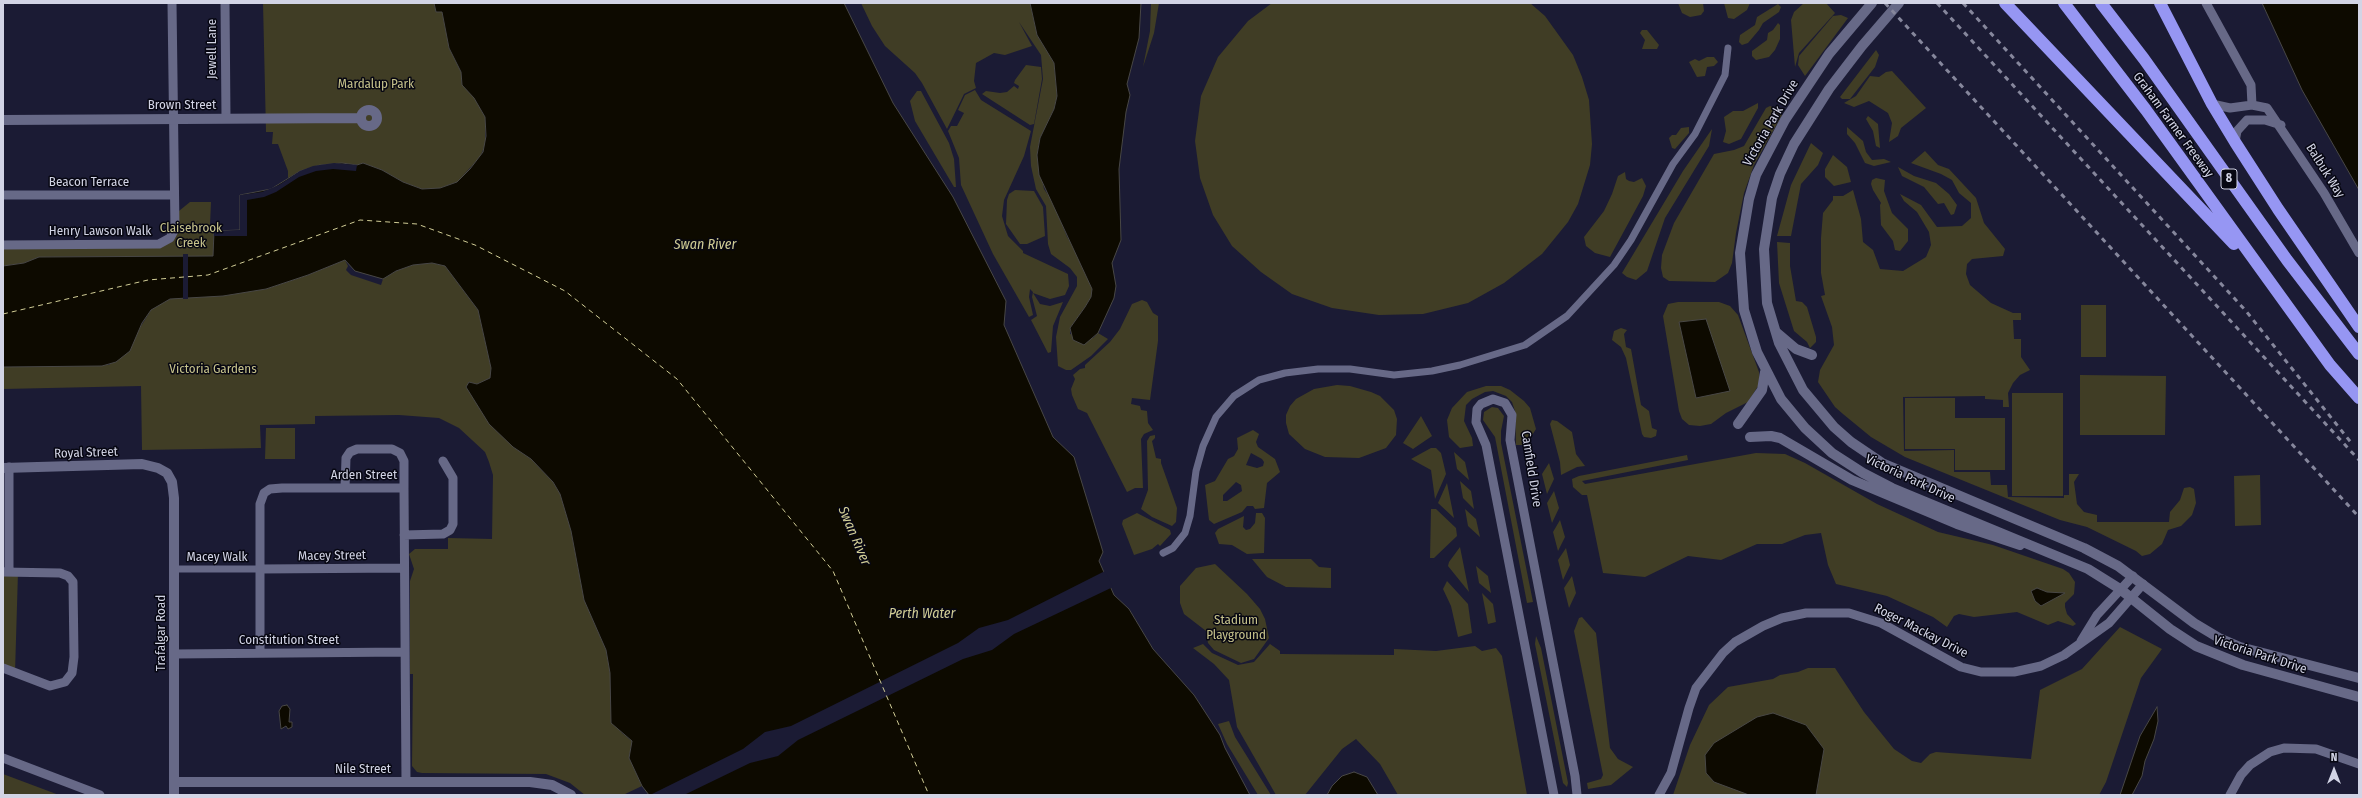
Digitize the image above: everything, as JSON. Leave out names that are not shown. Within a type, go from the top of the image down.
[{"type":"highway","points":[[2005,3],[2264,275]]},
{"type":"highway","name":"Graham Farmer Freeway","points":[[2064,3],[2146,110],[2330,365],[2359,398]]},
{"type":"highway","name":"Graham Farmer Freeway","points":[[2101,3],[2144,59],[2287,260],[2359,354]]},
{"type":"highway","points":[[2160,3],[2212,104],[2235,142],[2278,209],[2359,327]]},
{"type":"street","name":"Henry Lawson Walk","points":[[3,245],[159,244],[170,238],[175,229],[172,3]]},
{"type":"street","name":"Jewell Lane","points":[[225,3],[226,118]]},
{"type":"street","name":"Victoria Park Drive","points":[[1872,3],[1848,30],[1812,78],[1785,120],[1756,175],[1749,199],[1741,240],[1740,266],[1744,310],[1754,345],[1764,369],[1781,399],[1805,428],[1832,453],[1863,473],[1892,488],[2088,569],[2120,588],[2170,629],[2212,654],[2309,684],[2359,697]]},
{"type":"street","name":"Victoria Park Drive","points":[[1899,3],[1862,46],[1829,89],[1802,131],[1780,174],[1767,223],[1764,266],[1765,288],[1774,331],[1784,355],[1803,390],[1826,418],[1851,442],[1882,463],[2084,548],[2132,576],[2194,624],[2219,638],[2240,646],[2359,678]]},
{"type":"street","points":[[2206,3],[2251,85],[2252,105]]},
{"type":"street","points":[[1163,553],[1173,548],[1185,533],[1190,516],[1196,471],[1203,446],[1216,417],[1234,396],[1259,380],[1285,373],[1318,369],[1350,369],[1394,375],[1432,371],[1460,365],[1525,345],[1567,316],[1614,266],[1631,240],[1673,164],[1695,134],[1724,75],[1728,48]]},
{"type":"street","name":"Balbuk Way","points":[[2212,104],[2230,108],[2252,105],[2267,108],[2281,125],[2359,253]]},
{"type":"street","name":"Brown Street","points":[[3,120],[360,118]]},
{"type":"street","points":[[2235,142],[2237,131],[2248,120],[2264,120],[2281,125]]},
{"type":"street","name":"Beacon Terrace","points":[[3,195],[174,195]]},
{"type":"street","points":[[1774,331],[1796,349],[1812,355]]},
{"type":"street","points":[[1738,424],[1762,390],[1765,378],[1764,369]]},
{"type":"street","name":"Camfield Drive","points":[[1554,795],[1486,445],[1476,422],[1477,409],[1481,404],[1493,399],[1505,403],[1512,415],[1510,440],[1575,776],[1577,795]]},
{"type":"street","points":[[1750,437],[1771,436],[1780,438],[1852,480],[1957,524],[2007,542],[2051,553]]},
{"type":"street","points":[[345,488],[346,458],[350,452],[357,449],[392,449],[400,453],[404,461],[404,488]]},
{"type":"street","points":[[404,535],[443,534],[450,530],[453,524],[453,478],[443,461]]},
{"type":"street","name":"Royal Street","points":[[6,468],[142,464],[158,468],[166,473]]},
{"type":"street","points":[[3,668],[50,686],[65,682],[72,674],[74,657],[73,582],[68,576],[60,573],[6,572],[6,468]]},
{"type":"street","name":"Trafalgar Road","points":[[166,473],[172,482],[174,498],[174,795]]},
{"type":"street","name":"Arden Street","points":[[260,653],[260,504],[264,494],[270,489],[282,488],[404,488],[406,782]]},
{"type":"street","name":"Macey Street","points":[[260,569],[404,568]]},
{"type":"street","name":"Macey Walk","points":[[174,569],[260,569]]},
{"type":"street","name":"Roger Mackay Drive","points":[[2078,645],[2097,615],[2132,576]]},
{"type":"street","name":"Roger Mackay Drive","points":[[1659,795],[1671,773],[1689,708],[1703,678],[1712,665],[1736,642],[1764,626],[1782,618],[1823,611],[1865,617],[1894,629],[1961,667],[1996,673],[2014,672],[2042,666],[2064,655],[2109,623],[2143,584]]},
{"type":"street","name":"Constitution Street","points":[[174,654],[404,652]]},
{"type":"street","points":[[2230,795],[2241,775],[2250,764],[2270,752],[2284,748],[2316,749],[2359,764]]},
{"type":"street","points":[[3,758],[100,795]]},
{"type":"street","name":"Nile Street","points":[[174,782],[530,782],[552,785],[571,795]]},
{"type":"green space","name":"Mardalup Park","points":[[263,3],[434,3],[436,12],[442,12],[449,48],[461,72],[462,85],[474,97],[485,117],[485,145],[480,157],[457,182],[440,188],[422,189],[403,182],[382,170],[363,163],[357,165],[342,163],[320,165],[300,171],[288,178],[288,171],[278,144],[272,144],[273,132],[266,132]]},
{"type":"green space","points":[[861,3],[1030,3],[1037,35],[1054,63],[1057,96],[1054,109],[1040,138],[1037,155],[1044,189],[1054,204],[1067,237],[1076,251],[1081,266],[1089,278],[1093,289],[1091,297],[1070,328],[1070,334],[1093,338],[1098,333],[1108,339],[1091,356],[1071,370],[1066,370],[1058,366],[1056,337],[1060,317],[1077,286],[1077,277],[1070,268],[1051,254],[1048,244],[1046,206],[1036,189],[1031,166],[1030,147],[1043,79],[1041,55],[1019,22],[1032,46],[1005,55],[994,53],[976,63],[974,81],[976,88],[964,94],[947,129],[922,83],[915,73],[885,46],[872,26]]},
{"type":"green space","points":[[1151,3],[1159,3],[1154,33],[1143,67],[1150,31]]},
{"type":"green space","points":[[1272,3],[1530,3],[1545,16],[1573,55],[1582,77],[1589,100],[1592,144],[1590,165],[1578,204],[1568,222],[1542,254],[1504,283],[1468,303],[1423,314],[1379,315],[1332,308],[1292,294],[1261,272],[1232,246],[1213,215],[1200,178],[1195,141],[1201,96],[1218,57],[1248,21]]},
{"type":"green space","points":[[1678,3],[1703,3],[1704,11],[1701,15],[1690,17],[1682,13]]},
{"type":"green space","points":[[1724,3],[1750,3],[1747,10],[1734,19],[1728,18]]},
{"type":"green space","points":[[1804,3],[1826,3],[1835,13],[1799,53],[1795,67],[1791,20],[1794,12]]},
{"type":"green space","points":[[1778,4],[1781,7],[1779,12],[1763,23],[1748,43],[1742,45],[1739,42],[1740,35],[1755,25],[1757,17]]},
{"type":"green space","points":[[1841,15],[1848,18],[1805,76],[1798,65],[1799,56],[1833,16]]},
{"type":"green space","points":[[1778,23],[1780,25],[1780,39],[1775,50],[1769,57],[1756,60],[1752,56],[1752,51],[1767,40],[1768,33],[1773,30]]},
{"type":"green space","points":[[1642,30],[1647,30],[1659,45],[1657,49],[1642,49],[1645,40],[1640,33]]},
{"type":"green space","points":[[1876,50],[1879,55],[1875,67],[1850,99],[1842,99],[1840,97]]},
{"type":"green space","points":[[1707,57],[1714,57],[1718,62],[1714,66],[1707,67],[1705,76],[1697,77],[1689,62],[1695,59],[1699,61]]},
{"type":"green space","points":[[1026,65],[1041,67],[1042,79],[1034,124],[1030,125],[982,94],[986,91],[1000,93],[1007,92],[1014,86],[1018,89],[1019,86],[1014,83],[1015,80]]},
{"type":"green space","points":[[1892,71],[1926,108],[1901,128],[1898,136],[1889,142],[1892,123],[1888,113],[1869,101],[1854,107],[1844,103],[1856,96],[1870,76],[1879,77],[1886,72]]},
{"type":"green space","points":[[975,90],[981,100],[1031,131],[1024,156],[1004,200],[1002,216],[1008,236],[1023,251],[1023,253],[1068,274],[1069,286],[1065,295],[1050,299],[1033,293],[1040,304],[1050,306],[1063,302],[1053,326],[1051,352],[1048,353],[1031,320],[1037,316],[1032,297],[1033,292],[1030,289],[1029,297],[1033,315],[1029,317],[993,254],[961,185],[959,158],[948,131],[951,126],[957,126],[964,113],[958,110],[965,95]]},
{"type":"green space","points":[[917,91],[921,91],[949,143],[954,159],[956,187],[954,187],[915,121],[910,101]]},
{"type":"green space","points":[[1758,103],[1758,108],[1741,139],[1729,144],[1723,142],[1726,131],[1724,117],[1733,111],[1743,111]]},
{"type":"green space","points":[[1770,106],[1781,111],[1782,115],[1754,165],[1744,193],[1732,263],[1728,273],[1715,282],[1669,281],[1663,277],[1661,268],[1662,255],[1674,223],[1714,154],[1734,150],[1744,146],[1766,108]]},
{"type":"green space","points":[[1868,116],[1878,124],[1880,148],[1876,146],[1873,131],[1866,119]]},
{"type":"green space","points":[[1689,127],[1689,133],[1675,149],[1672,148],[1669,138],[1672,135],[1676,135],[1681,128]]},
{"type":"green space","points":[[1847,127],[1863,141],[1866,152],[1872,160],[1884,159],[1891,162],[1874,166],[1865,163],[1855,143],[1847,134]]},
{"type":"green space","points":[[1712,129],[1709,146],[1665,218],[1647,271],[1636,280],[1627,277],[1622,273],[1683,171]]},
{"type":"green space","points":[[1811,143],[1823,153],[1818,165],[1801,184],[1791,236],[1777,236],[1791,185]]},
{"type":"green space","points":[[1925,151],[1938,165],[1949,169],[1976,198],[1984,223],[2005,249],[2003,256],[1972,259],[1967,264],[1966,274],[1970,285],[1991,303],[2013,313],[2021,313],[2021,320],[2013,320],[2014,339],[2021,339],[2021,357],[2030,370],[2020,375],[2013,383],[2008,393],[2009,407],[2003,407],[2003,400],[1985,399],[1985,396],[1903,397],[1904,451],[1954,450],[1954,472],[1990,472],[1991,485],[2007,485],[2008,497],[2064,498],[2064,495],[2069,495],[2069,474],[2079,474],[2074,482],[2077,504],[2084,512],[2097,515],[2097,522],[2169,522],[2170,512],[2180,500],[2184,488],[2190,487],[2194,489],[2196,503],[2192,515],[2181,526],[2168,530],[2162,544],[2150,554],[2142,556],[2136,551],[2087,527],[2060,520],[1905,457],[1871,437],[1843,414],[1835,407],[1818,382],[1820,370],[1834,345],[1832,327],[1821,296],[1825,295],[1821,273],[1823,213],[1833,200],[1833,196],[1843,196],[1853,190],[1861,219],[1863,242],[1873,250],[1880,269],[1903,271],[1926,257],[1931,245],[1929,232],[1917,212],[1904,201],[1900,194],[1921,205],[1937,227],[1962,226],[1971,218],[1971,203],[1959,193],[1952,180],[1941,174],[1911,163]]},
{"type":"green space","points":[[1833,155],[1847,167],[1851,182],[1834,186],[1825,177],[1825,169]]},
{"type":"green space","points":[[1898,167],[1914,176],[1936,183],[1949,194],[1957,205],[1954,214],[1951,215],[1944,203],[1938,204],[1924,187],[1902,176]]},
{"type":"green space","points":[[1625,172],[1626,179],[1629,181],[1634,182],[1642,178],[1646,186],[1643,196],[1610,257],[1595,253],[1586,246],[1584,237],[1604,211],[1618,176]]},
{"type":"green space","points":[[1876,178],[1885,180],[1884,191],[1892,213],[1908,229],[1908,241],[1900,251],[1895,250],[1893,241],[1881,225],[1881,203],[1871,184],[1872,180]]},
{"type":"green space","points":[[1015,190],[1034,191],[1043,207],[1045,236],[1027,244],[1020,244],[1006,224],[1007,200],[1009,194]]},
{"type":"green space","name":"Claisebrook Creek","points":[[190,202],[211,202],[210,225],[214,226],[213,256],[39,257],[24,263],[3,266],[3,245],[159,244],[170,238],[174,215]]},
{"type":"green space","points":[[1777,242],[1790,243],[1790,266],[1796,301],[1802,302],[1807,307],[1816,337],[1816,342],[1810,348],[1807,342],[1794,331],[1779,283]]},
{"type":"green space","name":"Victoria Gardens","points":[[345,260],[348,266],[346,270],[351,275],[381,285],[383,279],[396,271],[413,265],[432,263],[445,266],[478,310],[491,368],[490,378],[477,384],[469,382],[466,387],[513,447],[531,459],[553,482],[560,494],[571,531],[584,600],[606,650],[610,673],[610,703],[622,733],[632,741],[629,758],[642,786],[623,795],[585,795],[570,783],[546,774],[422,773],[417,772],[412,766],[413,674],[410,674],[410,581],[414,569],[409,554],[415,549],[448,549],[448,538],[492,539],[493,475],[485,452],[459,428],[439,418],[399,415],[315,416],[315,424],[260,425],[261,448],[142,450],[141,386],[3,389],[3,367],[109,365],[138,331],[151,310],[164,301],[178,297],[266,289],[308,275]]},
{"type":"green space","points":[[1142,300],[1147,302],[1153,313],[1158,316],[1158,341],[1150,400],[1132,398],[1131,404],[1140,406],[1141,410],[1147,411],[1148,423],[1153,430],[1144,434],[1141,439],[1143,488],[1135,488],[1127,492],[1087,413],[1078,409],[1071,389],[1075,379],[1073,375],[1080,369],[1085,368],[1085,365],[1110,342],[1120,329],[1132,304]]},
{"type":"green space","points":[[1678,302],[1719,302],[1730,306],[1738,315],[1759,372],[1760,383],[1748,402],[1726,413],[1711,424],[1700,426],[1689,425],[1682,419],[1679,411],[1663,316],[1668,304]]},
{"type":"green space","points":[[2081,305],[2106,305],[2106,357],[2081,357]]},
{"type":"green space","points":[[1621,328],[1627,330],[1624,334],[1626,347],[1631,349],[1641,405],[1649,411],[1652,428],[1657,430],[1656,436],[1651,438],[1644,437],[1642,434],[1626,358],[1621,347],[1612,340],[1614,331]]},
{"type":"green space","points":[[2080,375],[2166,376],[2165,435],[2080,435]]},
{"type":"green space","points":[[1337,385],[1350,386],[1371,392],[1380,396],[1394,410],[1397,419],[1396,435],[1386,448],[1359,458],[1325,457],[1305,449],[1289,434],[1286,423],[1286,415],[1290,406],[1296,399],[1314,389]]},
{"type":"green space","points":[[1486,386],[1501,386],[1510,390],[1530,408],[1536,429],[1526,445],[1516,445],[1515,411],[1512,402],[1506,396],[1493,391],[1485,392],[1472,399],[1466,405],[1464,421],[1472,438],[1473,446],[1460,448],[1449,437],[1447,420],[1452,408],[1467,392]]},
{"type":"green space","points":[[2012,393],[2063,393],[2063,496],[2012,496]]},
{"type":"green space","points":[[1905,398],[1955,398],[1955,418],[2005,418],[2005,470],[1955,470],[1955,449],[1905,449]]},
{"type":"green space","points":[[1492,407],[1498,408],[1504,416],[1501,431],[1501,443],[1533,602],[1527,603],[1495,437],[1483,420],[1484,412]]},
{"type":"green space","points":[[1421,416],[1432,436],[1413,449],[1403,443]]},
{"type":"green space","points":[[1552,420],[1557,421],[1572,432],[1576,454],[1585,466],[1577,467],[1561,475],[1560,462],[1550,424]]},
{"type":"green space","points":[[266,428],[295,428],[295,459],[265,459]]},
{"type":"green space","points":[[1253,430],[1259,434],[1256,442],[1258,447],[1275,459],[1280,472],[1267,483],[1264,508],[1255,509],[1253,506],[1247,506],[1242,512],[1214,524],[1209,520],[1205,485],[1215,481],[1228,459],[1234,456],[1238,449],[1237,438]],"holes":[[[1251,453],[1262,459],[1264,462],[1263,466],[1257,468],[1246,465]],[[1236,482],[1241,485],[1242,491],[1227,501],[1223,501],[1223,495]]]},
{"type":"green space","points":[[1155,435],[1155,438],[1152,441],[1156,458],[1161,459],[1161,463],[1177,508],[1176,522],[1172,526],[1152,517],[1141,509],[1148,490],[1147,441],[1150,436]]},
{"type":"green space","points":[[1431,448],[1436,448],[1441,453],[1446,474],[1435,499],[1431,470],[1411,459]]},
{"type":"green space","points":[[1454,452],[1465,462],[1469,480],[1457,469]]},
{"type":"green space","points":[[1756,453],[1785,454],[1805,463],[1877,504],[1938,532],[1993,545],[2063,569],[2069,573],[2075,582],[2074,594],[2065,603],[2065,607],[2067,614],[2076,624],[2073,626],[2058,621],[2048,625],[2017,612],[1974,617],[1959,614],[1954,616],[1947,627],[1933,617],[1887,596],[1836,584],[1828,565],[1821,533],[1805,535],[1782,544],[1757,544],[1721,560],[1688,556],[1645,577],[1603,573],[1587,495],[1582,495],[1573,487],[1572,479],[1579,476],[1687,455],[1688,460],[1582,481],[1585,484]]},
{"type":"green space","points":[[1549,463],[1554,479],[1547,494],[1542,474]]},
{"type":"green space","points":[[2260,475],[2261,525],[2235,526],[2234,476]]},
{"type":"green space","points":[[1460,481],[1471,491],[1474,509],[1463,498]]},
{"type":"green space","points":[[1447,483],[1454,518],[1438,503]]},
{"type":"green space","points":[[1554,491],[1559,508],[1552,523],[1547,503]]},
{"type":"green space","points":[[1431,509],[1436,509],[1456,528],[1457,536],[1434,558],[1430,558]]},
{"type":"green space","points":[[1465,509],[1476,519],[1480,537],[1468,526]]},
{"type":"green space","points":[[1137,513],[1170,530],[1171,534],[1160,546],[1158,544],[1152,549],[1134,555],[1122,524],[1123,520]]},
{"type":"green space","points":[[1256,513],[1262,513],[1265,518],[1264,553],[1247,554],[1232,545],[1219,544],[1215,533],[1218,529],[1244,516],[1243,527],[1246,530],[1250,529],[1255,523]]},
{"type":"green space","points":[[1560,520],[1565,537],[1558,551],[1553,532]]},
{"type":"green space","points":[[1460,547],[1469,592],[1448,566],[1449,562]]},
{"type":"green space","points":[[1566,548],[1570,565],[1563,580],[1558,560]]},
{"type":"green space","points":[[1252,559],[1311,559],[1319,567],[1331,568],[1331,588],[1286,587],[1267,577]]},
{"type":"green space","name":"Stadium Playground","points":[[1215,564],[1247,594],[1260,609],[1265,619],[1269,638],[1254,659],[1241,663],[1214,650],[1208,643],[1206,631],[1184,614],[1180,603],[1180,586],[1196,568]]},
{"type":"green space","points":[[1476,566],[1488,576],[1491,593],[1479,583]]},
{"type":"green space","points":[[3,572],[18,572],[15,673],[3,668]]},
{"type":"green space","points":[[1572,576],[1576,593],[1569,608],[1564,588]]},
{"type":"green space","points":[[1447,581],[1468,604],[1472,633],[1458,637],[1451,606],[1443,589]]},
{"type":"green space","points":[[1482,593],[1493,604],[1496,622],[1488,624]]},
{"type":"green space","points":[[1582,617],[1596,633],[1610,748],[1618,759],[1633,767],[1611,785],[1588,789],[1587,783],[1601,779],[1603,775],[1574,631],[1579,618]]},
{"type":"green space","points":[[2120,627],[2162,649],[2141,678],[2106,782],[2099,795],[1673,795],[1690,745],[1709,705],[1728,687],[1773,679],[1780,675],[1798,672],[1808,668],[1835,668],[1864,712],[1894,749],[1912,761],[1921,763],[1930,754],[1936,752],[2031,759],[2040,690],[2082,669]]},
{"type":"green space","points":[[1536,636],[1541,648],[1568,783],[1567,787],[1563,783],[1535,644]]},
{"type":"green space","points":[[1203,644],[1212,653],[1238,665],[1254,662],[1270,644],[1280,651],[1280,654],[1394,655],[1394,649],[1436,651],[1475,646],[1482,651],[1496,648],[1502,656],[1527,795],[1398,795],[1380,764],[1356,739],[1342,749],[1305,795],[1276,795],[1237,727],[1229,680],[1214,664],[1193,648]]},
{"type":"green space","points":[[1229,721],[1235,737],[1271,795],[1258,795],[1227,744],[1218,724]]},
{"type":"green space","points":[[3,774],[59,795],[3,795]]},
{"type":"water","points":[[434,3],[844,3],[893,103],[953,197],[1006,301],[1004,325],[1053,437],[1074,457],[1103,552],[1099,561],[1114,595],[1129,609],[1153,649],[1194,695],[1220,735],[1225,748],[1250,795],[649,795],[642,786],[629,758],[632,741],[611,723],[610,673],[606,650],[584,600],[571,531],[560,494],[553,482],[531,459],[513,447],[489,424],[466,387],[469,382],[477,384],[490,378],[491,368],[478,310],[445,266],[432,263],[413,265],[396,271],[383,279],[355,271],[345,260],[308,275],[266,289],[223,296],[170,299],[151,310],[142,323],[130,351],[116,362],[102,366],[3,367],[3,266],[24,263],[39,257],[213,256],[214,231],[240,230],[240,195],[271,189],[300,171],[320,165],[342,163],[357,165],[363,163],[382,170],[403,182],[422,189],[440,188],[457,182],[470,169],[483,152],[486,136],[485,117],[474,98],[462,85],[461,72],[449,48],[442,12],[436,12]]},
{"type":"water","points":[[1030,3],[1141,3],[1139,38],[1127,84],[1130,95],[1126,112],[1119,169],[1121,240],[1112,263],[1116,286],[1114,298],[1098,333],[1084,345],[1073,340],[1070,328],[1091,297],[1092,289],[1039,175],[1037,155],[1040,138],[1054,109],[1057,96],[1054,63],[1037,35]]},
{"type":"water","points":[[2262,3],[2359,3],[2359,190],[2302,90]]},
{"type":"water","points":[[1706,319],[1730,391],[1696,398],[1679,322]]},
{"type":"water","points":[[2037,588],[2047,592],[2065,593],[2041,606],[2035,601],[2031,591]]},
{"type":"water","points":[[287,705],[290,709],[289,722],[292,722],[292,727],[288,729],[286,726],[281,729],[279,711],[282,706]]},
{"type":"water","points":[[2157,707],[2158,721],[2154,739],[2145,761],[2142,776],[2132,795],[2120,795],[2140,736]]},
{"type":"water","points":[[1773,713],[1806,725],[1824,749],[1816,795],[1749,795],[1714,782],[1706,773],[1705,755],[1714,743],[1757,717]]},
{"type":"water","points":[[1354,772],[1367,777],[1378,795],[1327,795],[1332,786],[1342,776]]},
{"type":"pier","points":[[334,163],[357,165],[356,171],[333,169],[316,171],[299,177],[276,192],[264,197],[247,200],[247,236],[214,236],[214,231],[240,230],[240,195],[262,192],[279,185],[300,171],[313,166]]},
{"type":"pier","points":[[183,254],[188,254],[188,299],[183,299]]},
{"type":"pier","points":[[1105,571],[1113,587],[1014,634],[992,650],[963,659],[798,740],[778,756],[750,763],[684,795],[650,795],[743,749],[765,732],[791,726],[958,643],[979,628],[1008,620]]},
{"type":"ferry route","points":[[3,314],[148,280],[208,275],[360,220],[417,224],[475,245],[565,291],[677,379],[833,571],[929,795]]},
{"type":"railway","points":[[1885,3],[2359,517]]},
{"type":"railway","points":[[1937,3],[2359,460]]},
{"type":"railway","points":[[1963,3],[2246,311],[2353,445]]},
{"type":"water label","name":"Swan River","points":[[705,245]]},
{"type":"water label","name":"Swan River","points":[[854,536]]},
{"type":"water label","name":"Perth Water","points":[[922,614]]}]
